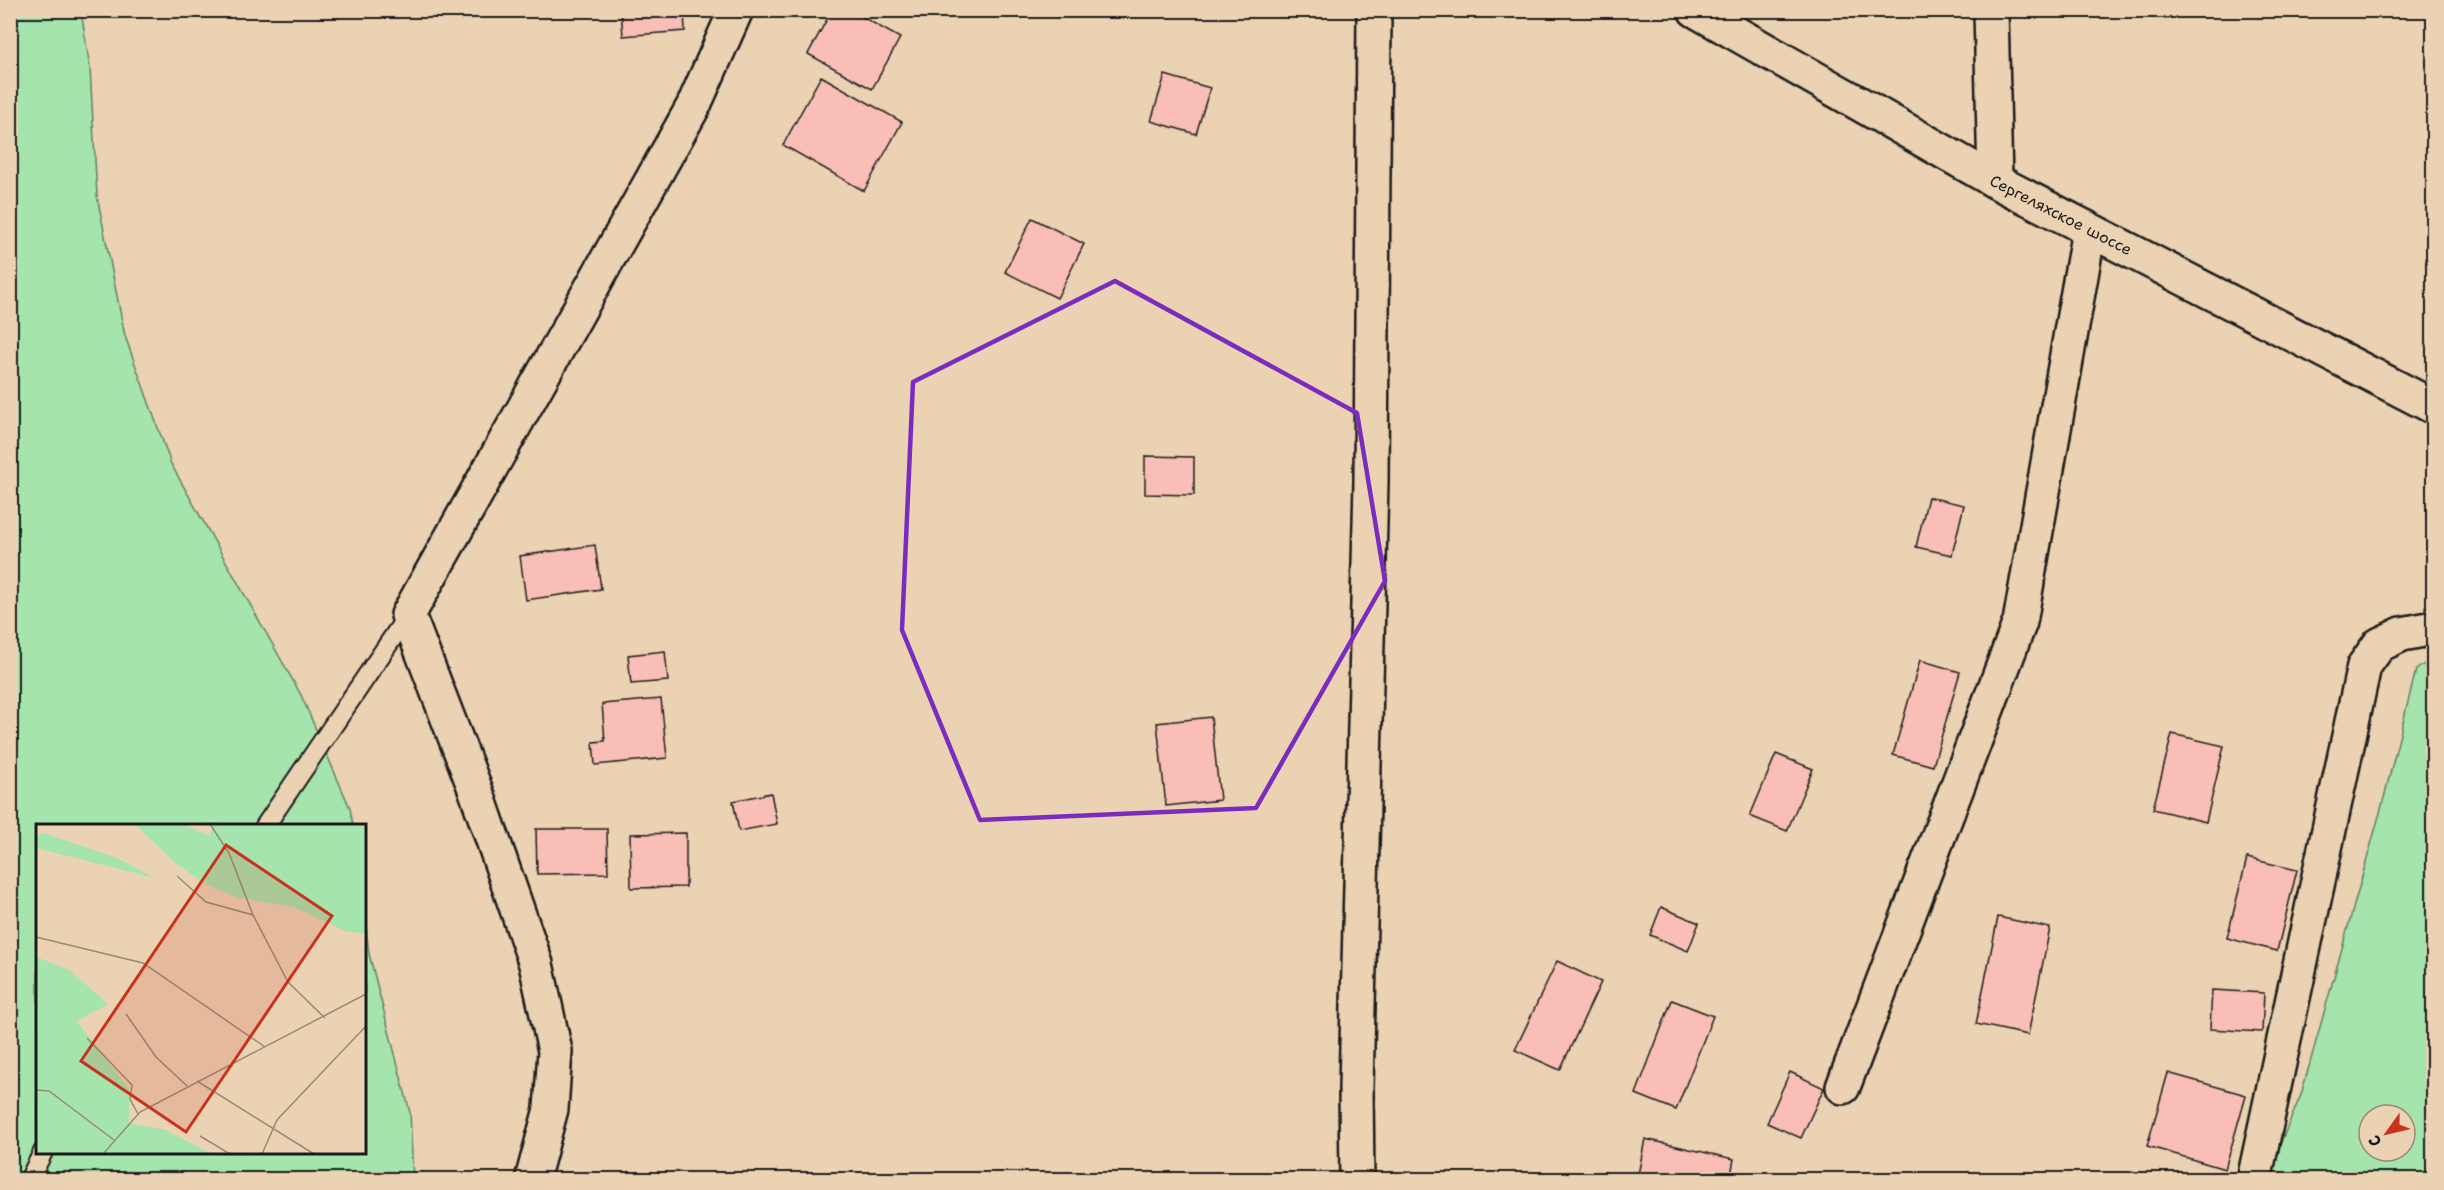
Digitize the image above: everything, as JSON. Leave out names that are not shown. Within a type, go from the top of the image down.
[{"type":"street","points":[[532,1179],[551,1109],[555,1050],[539,975],[476,791],[408,615],[693,107],[736,10]]},
{"type":"street","points":[[1357,1179],[1356,1087],[1371,482],[1374,10]]},
{"type":"street","name":"Сергеляхское шоссе","points":[[1695,10],[1995,181],[2433,407]]},
{"type":"street","points":[[1991,10],[1995,181]]},
{"type":"street","points":[[1843,1087],[2020,622],[2089,230]]},
{"type":"street","points":[[2254,1179],[2364,666],[2379,645],[2402,634],[2433,628]]},
{"type":"lane","points":[[266,824],[408,615]]},
{"type":"lane","points":[[29,1179],[42,1154]]},
{"type":"highlighted area","points":[[1115,281],[1357,413],[1385,581],[1256,808],[980,820],[902,630],[913,382]]},
{"type":"green space","points":[[10,11],[81,11],[90,68],[97,196],[125,336],[171,464],[301,695],[350,808],[353,824],[36,824],[36,1154],[366,1154],[366,927],[369,954],[410,1112],[413,1179],[11,1179]]},
{"type":"green space","points":[[2433,658],[2433,1179],[2265,1180],[2301,1095],[2384,798],[2416,670]]},
{"type":"building","points":[[621,10],[684,10],[685,31],[623,36]]},
{"type":"building","points":[[832,10],[850,10],[900,38],[872,89],[808,54]]},
{"type":"building","points":[[1165,75],[1210,88],[1196,134],[1151,121]]},
{"type":"building","points":[[821,76],[902,122],[864,191],[783,145]]},
{"type":"building","points":[[1032,218],[1084,244],[1057,298],[1005,272]]},
{"type":"building","points":[[1145,456],[1194,457],[1194,495],[1145,494]]},
{"type":"building","points":[[1928,497],[1964,505],[1952,555],[1916,547]]},
{"type":"building","points":[[595,545],[601,589],[526,600],[520,556]]},
{"type":"building","points":[[665,651],[668,681],[631,684],[628,655]]},
{"type":"building","points":[[1920,660],[1960,672],[1933,766],[1893,755]]},
{"type":"building","points":[[661,699],[667,758],[595,765],[593,742],[605,741],[602,704]]},
{"type":"building","points":[[1211,717],[1220,800],[1166,806],[1157,723]]},
{"type":"building","points":[[2172,734],[2224,746],[2206,822],[2153,809]]},
{"type":"building","points":[[1776,754],[1813,769],[1787,831],[1750,816]]},
{"type":"building","points":[[771,793],[777,824],[739,831],[733,801]]},
{"type":"building","points":[[536,829],[607,829],[608,873],[537,874]]},
{"type":"building","points":[[686,833],[686,887],[631,888],[630,834]]},
{"type":"building","points":[[2247,858],[2297,870],[2277,951],[2227,938]]},
{"type":"building","points":[[1661,907],[1699,923],[1688,951],[1650,935]]},
{"type":"building","points":[[1998,917],[2050,928],[2028,1035],[1976,1024]]},
{"type":"building","points":[[1557,961],[1601,982],[1560,1070],[1515,1050]]},
{"type":"building","points":[[2212,990],[2264,993],[2262,1032],[2210,1029]]},
{"type":"building","points":[[1672,1000],[1713,1016],[1676,1110],[1636,1094]]},
{"type":"building","points":[[1790,1072],[1824,1088],[1801,1138],[1767,1123]]},
{"type":"building","points":[[2168,1073],[2246,1095],[2225,1169],[2147,1146]]},
{"type":"building","points":[[1645,1139],[1734,1159],[1730,1180],[1637,1180]]}]
